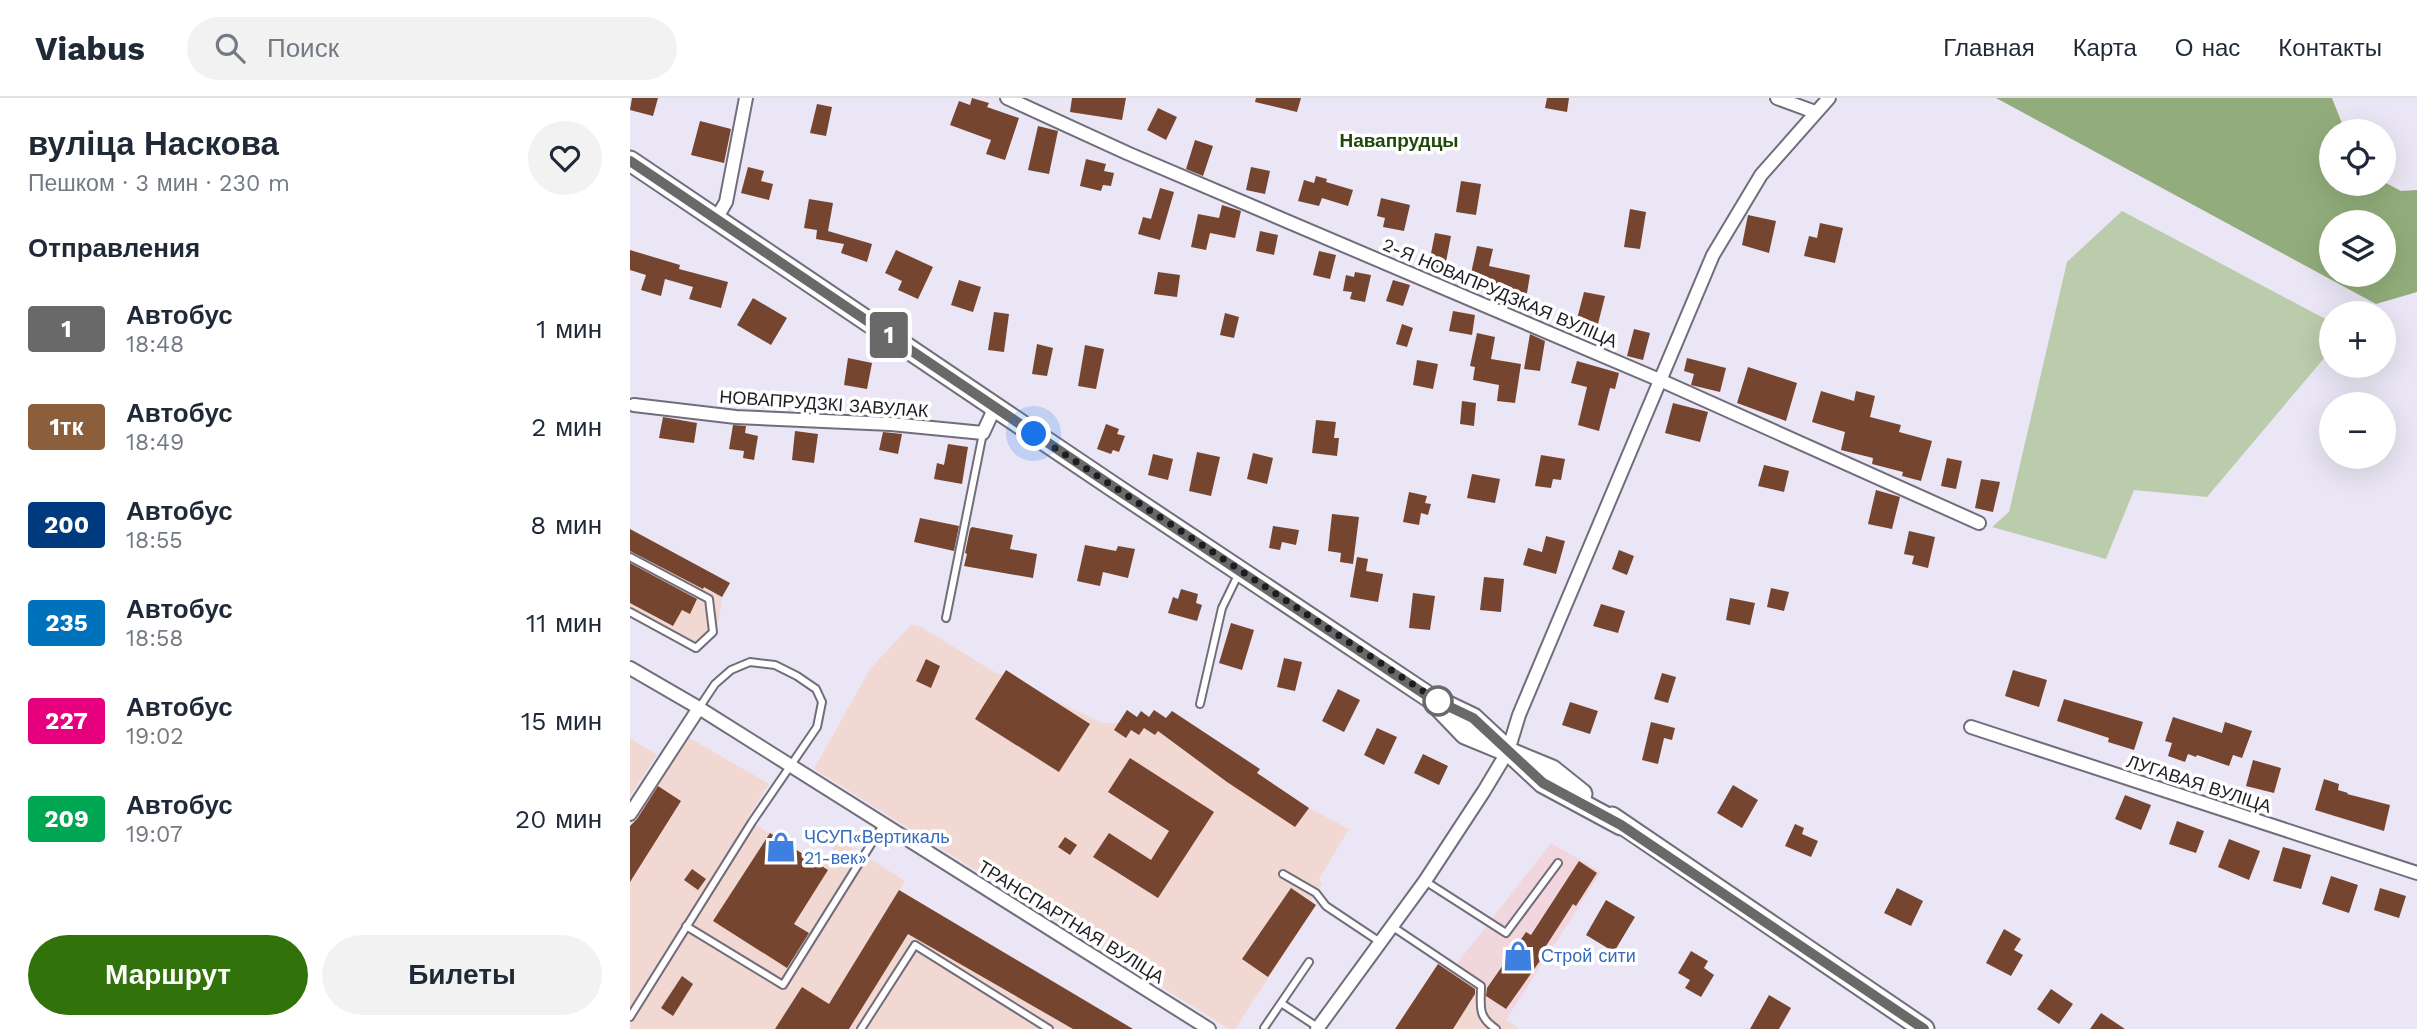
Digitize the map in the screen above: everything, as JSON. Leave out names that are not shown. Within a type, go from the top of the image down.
[{"type":"main road","points":[[630,161],[1429,697],[1473,718],[1508,751],[1552,770],[1621,825],[1924,1029]]},
{"type":"street","points":[[716,219],[726,202],[746,98]]},
{"type":"street","name":"2-Я НОВАПРУДЗКАЯ ВУЛІЦА","points":[[1007,98],[1140,159],[1662,381],[1979,523]]},
{"type":"street","points":[[1777,98],[1815,111]]},
{"type":"street","points":[[1318,1029],[1425,881],[1508,751],[1519,715],[1713,255],[1761,175],[1829,98]]},
{"type":"street","name":"НОВАПРУДЗКІ ЗАВУЛАК","points":[[634,405],[736,417],[891,424],[983,433]]},
{"type":"street","points":[[983,433],[995,407]]},
{"type":"street","name":"ТРАНСПАРТНАЯ ВУЛІЦА","points":[[630,668],[699,708],[1209,1029]]},
{"type":"street","points":[[630,814],[699,708]]},
{"type":"street","name":"ЛУГАВАЯ ВУЛІЦА","points":[[1971,727],[2417,873]]},
{"type":"lane","points":[[946,618],[983,433]]},
{"type":"lane","points":[[630,556],[709,599],[713,632],[696,648],[630,612]]},
{"type":"lane","points":[[1200,704],[1222,608],[1240,571]]},
{"type":"lane","points":[[630,1017],[752,822],[817,727],[822,702],[816,689],[797,676],[775,665],[750,662],[731,670],[715,684],[699,708]]},
{"type":"lane","points":[[686,926],[783,985],[883,825]]},
{"type":"lane","points":[[1425,881],[1506,933],[1558,863]]},
{"type":"lane","points":[[1283,874],[1316,893],[1326,906],[1380,942]]},
{"type":"lane","points":[[1393,927],[1481,986],[1480,1012],[1486,1022],[1496,1029]]},
{"type":"lane","points":[[860,1029],[915,945],[1049,1029]]},
{"type":"lane","points":[[1264,1028],[1309,962]]},
{"type":"lane","points":[[1281,1003],[1318,1029]]},
{"type":"shaded area","points":[[630,529],[730,583],[722,597],[719,620],[713,632],[696,648],[630,612]]},
{"type":"shaded area","points":[[911,625],[921,627],[991,670],[1102,723],[1119,723],[1127,710],[1137,717],[1141,711],[1149,717],[1154,710],[1166,718],[1172,711],[1260,769],[1257,774],[1309,808],[1349,829],[1319,879],[1322,884],[1311,901],[1316,905],[1235,1029],[1229,1029],[814,769],[870,669]]},
{"type":"shaded area","points":[[688,737],[769,784],[747,819],[821,866],[839,839],[905,881],[899,890],[1133,1029],[630,1029],[630,826]]},
{"type":"shaded area","points":[[630,738],[657,755],[630,796]]},
{"type":"shaded area","points":[[1551,843],[1601,872],[1506,1020],[1455,966]]},
{"type":"shaded area","points":[[1442,957],[1489,989],[1489,1003],[1506,1020],[1520,1029],[1395,1029]]},
{"type":"green space","points":[[1996,98],[2332,98],[2340,119],[2319,119],[2319,196],[2396,196],[2396,188],[2401,191],[2417,190],[2417,292],[2386,301],[2370,301],[2345,287],[2396,287],[2396,210],[2319,210],[2319,273]]},
{"type":"green space","points":[[2122,211],[2319,316],[2319,364],[2207,497],[2134,490],[2106,559],[1992,527],[2009,512],[2067,262]]},
{"type":"building","points":[[632,98],[658,98],[653,116],[630,110]]},
{"type":"building","points":[[972,98],[989,103],[987,107],[1019,118],[1005,160],[986,154],[991,140],[950,125],[959,101],[970,105]]},
{"type":"building","points":[[1072,98],[1126,98],[1122,120],[1070,112]]},
{"type":"building","points":[[1256,98],[1301,98],[1297,112],[1255,102]]},
{"type":"building","points":[[1547,98],[1569,98],[1567,112],[1545,108]]},
{"type":"building","points":[[817,104],[832,107],[826,136],[810,133]]},
{"type":"building","points":[[1158,108],[1177,117],[1166,140],[1147,130]]},
{"type":"building","points":[[700,121],[731,129],[724,163],[691,155]]},
{"type":"building","points":[[1038,126],[1058,131],[1049,174],[1028,170]]},
{"type":"building","points":[[1195,140],[1213,146],[1203,176],[1186,169]]},
{"type":"building","points":[[1086,159],[1106,164],[1104,171],[1114,173],[1111,186],[1103,185],[1101,191],[1080,186]]},
{"type":"building","points":[[748,167],[764,171],[761,181],[773,184],[769,200],[741,193]]},
{"type":"building","points":[[1251,167],[1270,171],[1265,194],[1246,190]]},
{"type":"building","points":[[1316,176],[1353,190],[1348,206],[1322,198],[1319,206],[1298,201],[1304,180],[1314,183]]},
{"type":"building","points":[[1461,181],[1481,184],[1476,215],[1456,212]]},
{"type":"building","points":[[1160,188],[1174,192],[1160,240],[1138,234],[1143,217],[1151,219]]},
{"type":"building","points":[[1381,198],[1410,205],[1404,231],[1383,227],[1385,218],[1377,216]]},
{"type":"building","points":[[809,199],[833,203],[828,231],[872,244],[867,262],[841,253],[844,244],[816,239],[817,230],[804,228]]},
{"type":"building","points":[[1222,205],[1241,211],[1235,238],[1210,233],[1206,250],[1191,247],[1198,214],[1219,218]]},
{"type":"building","points":[[1630,209],[1646,212],[1640,249],[1624,247]]},
{"type":"building","points":[[1748,215],[1776,221],[1769,253],[1742,245]]},
{"type":"building","points":[[1820,223],[1843,228],[1835,263],[1804,256],[1809,236],[1817,238]]},
{"type":"building","points":[[1260,231],[1278,235],[1274,255],[1256,251]]},
{"type":"building","points":[[1435,233],[1451,236],[1444,272],[1428,269]]},
{"type":"building","points":[[1477,246],[1493,249],[1489,266],[1530,275],[1525,305],[1507,302],[1508,296],[1468,287]]},
{"type":"building","points":[[630,250],[680,265],[679,269],[728,282],[721,308],[689,299],[693,287],[665,279],[661,296],[641,290],[646,275],[630,270]]},
{"type":"building","points":[[896,250],[933,267],[918,299],[898,290],[902,281],[885,273]]},
{"type":"building","points":[[1319,251],[1336,255],[1330,279],[1313,275]]},
{"type":"building","points":[[1158,272],[1180,275],[1177,297],[1154,294]]},
{"type":"building","points":[[1355,272],[1371,275],[1365,302],[1350,299],[1352,292],[1343,291],[1346,275],[1354,277]]},
{"type":"building","points":[[959,280],[981,287],[973,312],[951,305]]},
{"type":"building","points":[[1393,280],[1410,285],[1403,306],[1386,301]]},
{"type":"building","points":[[1584,292],[1605,296],[1598,324],[1577,319]]},
{"type":"building","points":[[753,298],[787,318],[771,345],[737,325]]},
{"type":"building","points":[[1453,311],[1475,315],[1472,335],[1449,331]]},
{"type":"building","points":[[994,312],[1009,314],[1004,352],[988,350]]},
{"type":"building","points":[[1225,313],[1239,317],[1234,338],[1220,335]]},
{"type":"building","points":[[1402,324],[1413,328],[1407,347],[1396,344]]},
{"type":"building","points":[[1634,329],[1650,333],[1643,360],[1627,356]]},
{"type":"building","points":[[1477,333],[1495,337],[1491,359],[1521,364],[1515,403],[1497,401],[1499,385],[1473,380],[1475,367],[1470,366]]},
{"type":"building","points":[[1530,334],[1545,341],[1540,371],[1524,369]]},
{"type":"building","points":[[1037,344],[1053,348],[1047,376],[1032,374]]},
{"type":"building","points":[[1085,345],[1104,349],[1096,389],[1078,386]]},
{"type":"building","points":[[848,358],[872,363],[867,389],[844,385]]},
{"type":"building","points":[[1687,358],[1726,368],[1720,392],[1691,385],[1694,374],[1684,371]]},
{"type":"building","points":[[1417,360],[1438,364],[1433,389],[1413,385]]},
{"type":"building","points":[[1577,361],[1619,373],[1615,389],[1610,388],[1599,431],[1578,425],[1587,387],[1571,383]]},
{"type":"building","points":[[1748,367],[1797,383],[1786,421],[1737,403]]},
{"type":"building","points":[[1821,391],[1854,401],[1856,391],[1875,396],[1870,417],[1901,425],[1899,432],[1932,441],[1921,481],[1902,476],[1903,472],[1872,464],[1873,458],[1841,450],[1845,432],[1812,422]]},
{"type":"building","points":[[1462,401],[1476,403],[1474,426],[1460,424]]},
{"type":"building","points":[[1673,403],[1708,412],[1700,442],[1665,433]]},
{"type":"building","points":[[663,417],[697,423],[694,443],[659,438]]},
{"type":"building","points":[[1316,420],[1336,422],[1334,438],[1339,438],[1337,456],[1312,453]]},
{"type":"building","points":[[1106,424],[1119,429],[1117,434],[1125,436],[1119,452],[1113,450],[1111,454],[1097,449]]},
{"type":"building","points":[[733,425],[746,426],[745,433],[758,436],[754,460],[743,458],[744,451],[729,449]]},
{"type":"building","points":[[795,431],[818,434],[814,463],[792,460]]},
{"type":"building","points":[[883,432],[902,434],[898,454],[879,450]]},
{"type":"building","points":[[948,444],[968,447],[962,484],[934,479],[937,463],[944,465]]},
{"type":"building","points":[[1197,452],[1220,457],[1211,496],[1189,491]]},
{"type":"building","points":[[1253,453],[1273,458],[1267,484],[1247,479]]},
{"type":"building","points":[[1153,454],[1173,459],[1168,480],[1148,475]]},
{"type":"building","points":[[1541,455],[1565,459],[1561,480],[1553,479],[1551,488],[1535,486]]},
{"type":"building","points":[[1947,458],[1962,461],[1956,489],[1941,486]]},
{"type":"building","points":[[1764,465],[1789,471],[1784,492],[1758,486]]},
{"type":"building","points":[[1472,474],[1500,479],[1495,503],[1467,498]]},
{"type":"building","points":[[1981,479],[2000,482],[1993,512],[1975,508]]},
{"type":"building","points":[[1876,490],[1900,497],[1892,529],[1868,524]]},
{"type":"building","points":[[1409,492],[1427,496],[1425,503],[1431,504],[1428,515],[1421,513],[1419,525],[1403,522]]},
{"type":"building","points":[[1332,514],[1359,517],[1353,564],[1340,562],[1341,553],[1328,551]]},
{"type":"building","points":[[920,518],[959,526],[954,551],[914,542]]},
{"type":"building","points":[[1273,526],[1299,530],[1296,545],[1282,542],[1280,550],[1269,548]]},
{"type":"building","points":[[972,527],[1013,535],[1010,549],[1037,554],[1033,578],[964,566]]},
{"type":"building","points":[[630,529],[730,583],[722,597],[630,551]]},
{"type":"building","points":[[1909,531],[1935,537],[1928,568],[1912,564],[1914,556],[1904,554]]},
{"type":"building","points":[[1546,536],[1565,541],[1556,574],[1523,565],[1528,548],[1542,552]]},
{"type":"building","points":[[1085,545],[1116,551],[1118,546],[1135,549],[1128,578],[1103,572],[1100,586],[1077,581]]},
{"type":"building","points":[[1619,550],[1634,556],[1627,575],[1612,569]]},
{"type":"building","points":[[1357,557],[1368,559],[1366,571],[1383,574],[1378,602],[1350,597]]},
{"type":"building","points":[[630,563],[697,599],[690,614],[682,610],[673,626],[630,603]]},
{"type":"building","points":[[1484,577],[1504,579],[1501,612],[1480,610]]},
{"type":"building","points":[[1771,588],[1789,592],[1784,611],[1767,607]]},
{"type":"building","points":[[1181,589],[1198,594],[1196,603],[1202,605],[1197,621],[1168,613],[1173,597],[1178,599]]},
{"type":"building","points":[[1413,593],[1435,596],[1430,630],[1409,628]]},
{"type":"building","points":[[1730,598],[1755,603],[1750,625],[1726,620]]},
{"type":"building","points":[[1601,604],[1625,611],[1618,633],[1593,626]]},
{"type":"building","points":[[1231,623],[1254,630],[1242,670],[1219,663]]},
{"type":"building","points":[[1284,658],[1302,662],[1295,691],[1277,687]]},
{"type":"building","points":[[926,659],[940,666],[931,688],[916,681]]},
{"type":"building","points":[[1006,670],[1090,724],[1059,772],[975,719]]},
{"type":"building","points":[[2013,670],[2047,680],[2039,707],[2005,696]]},
{"type":"building","points":[[1662,673],[1676,677],[1668,703],[1654,699]]},
{"type":"building","points":[[1338,689],[1360,700],[1344,732],[1322,721]]},
{"type":"building","points":[[2064,699],[2143,722],[2134,750],[2108,742],[2109,738],[2057,721]]},
{"type":"building","points":[[1570,702],[1598,711],[1590,734],[1562,725]]},
{"type":"building","points":[[1127,710],[1137,717],[1141,711],[1149,717],[1154,710],[1166,718],[1172,711],[1260,769],[1257,773],[1309,808],[1295,827],[1227,782],[1158,731],[1155,735],[1144,728],[1139,735],[1131,730],[1126,738],[1114,730]]},
{"type":"building","points":[[2173,717],[2222,733],[2225,722],[2252,731],[2242,758],[2233,755],[2229,766],[2197,755],[2188,754],[2185,762],[2168,756],[2172,743],[2165,741]]},
{"type":"building","points":[[1651,722],[1675,728],[1672,740],[1664,738],[1658,764],[1642,760]]},
{"type":"building","points":[[1377,728],[1397,737],[1384,765],[1364,755]]},
{"type":"building","points":[[1423,754],[1448,766],[1439,785],[1414,773]]},
{"type":"building","points":[[1130,758],[1214,812],[1158,898],[1093,857],[1109,833],[1151,860],[1169,831],[1108,792]]},
{"type":"building","points":[[2253,760],[2281,768],[2274,793],[2246,786]]},
{"type":"building","points":[[2324,779],[2339,784],[2338,790],[2347,794],[2390,805],[2384,831],[2315,810]]},
{"type":"building","points":[[1733,785],[1758,800],[1742,828],[1717,813]]},
{"type":"building","points":[[658,786],[681,801],[630,882],[630,826]]},
{"type":"building","points":[[2125,795],[2151,805],[2141,830],[2115,819]]},
{"type":"building","points":[[2177,821],[2204,831],[2196,853],[2169,844]]},
{"type":"building","points":[[1795,824],[1804,828],[1802,834],[1818,841],[1811,857],[1785,846]]},
{"type":"building","points":[[770,833],[828,870],[794,924],[809,933],[787,968],[713,921]]},
{"type":"building","points":[[1065,837],[1077,845],[1070,855],[1058,847]]},
{"type":"building","points":[[2229,839],[2260,851],[2249,880],[2218,867]]},
{"type":"building","points":[[2283,847],[2311,855],[2301,889],[2273,881]]},
{"type":"building","points":[[1579,861],[1597,873],[1576,906],[1573,904],[1546,946],[1549,948],[1506,1009],[1486,996],[1487,988],[1526,932],[1531,935]]},
{"type":"building","points":[[692,869],[706,879],[698,890],[684,880]]},
{"type":"building","points":[[2331,876],[2358,885],[2349,913],[2322,904]]},
{"type":"building","points":[[1291,888],[1316,905],[1268,977],[1242,959]]},
{"type":"building","points":[[1897,888],[1923,901],[1911,926],[1884,913]]},
{"type":"building","points":[[2380,888],[2406,896],[2399,918],[2374,910]]},
{"type":"building","points":[[899,890],[1133,1029],[1073,1029],[908,934],[849,1029],[775,1029],[802,987],[829,1004]]},
{"type":"building","points":[[1606,900],[1635,917],[1614,952],[1586,935]]},
{"type":"building","points":[[2004,929],[2021,939],[2014,950],[2023,955],[2011,976],[1986,963]]},
{"type":"building","points":[[1691,951],[1708,961],[1704,968],[1714,975],[1701,997],[1685,988],[1690,980],[1678,973]]},
{"type":"building","points":[[1438,964],[1475,989],[1475,994],[1453,1029],[1395,1029]]},
{"type":"building","points":[[682,976],[693,984],[673,1016],[661,1008]]},
{"type":"building","points":[[2051,989],[2073,1004],[2059,1024],[2037,1009]]},
{"type":"building","points":[[1769,995],[1791,1008],[1779,1029],[1750,1029]]},
{"type":"building","points":[[2101,1013],[2125,1029],[2090,1029]]},
{"type":"bus line","name":"1","points":[[630,161],[1429,697],[1473,718],[1543,783],[1621,825],[1924,1029]]},
{"type":"place","name":"ЧСУП«Вертикаль 21-век»","points":[[781,847]]},
{"type":"place","name":"Строй сити","points":[[1518,956]]},
{"type":"district","name":"Навапрудцы","points":[[1399,140]]},
{"type":"route","points":[[1034,434],[1438,701]]}]
